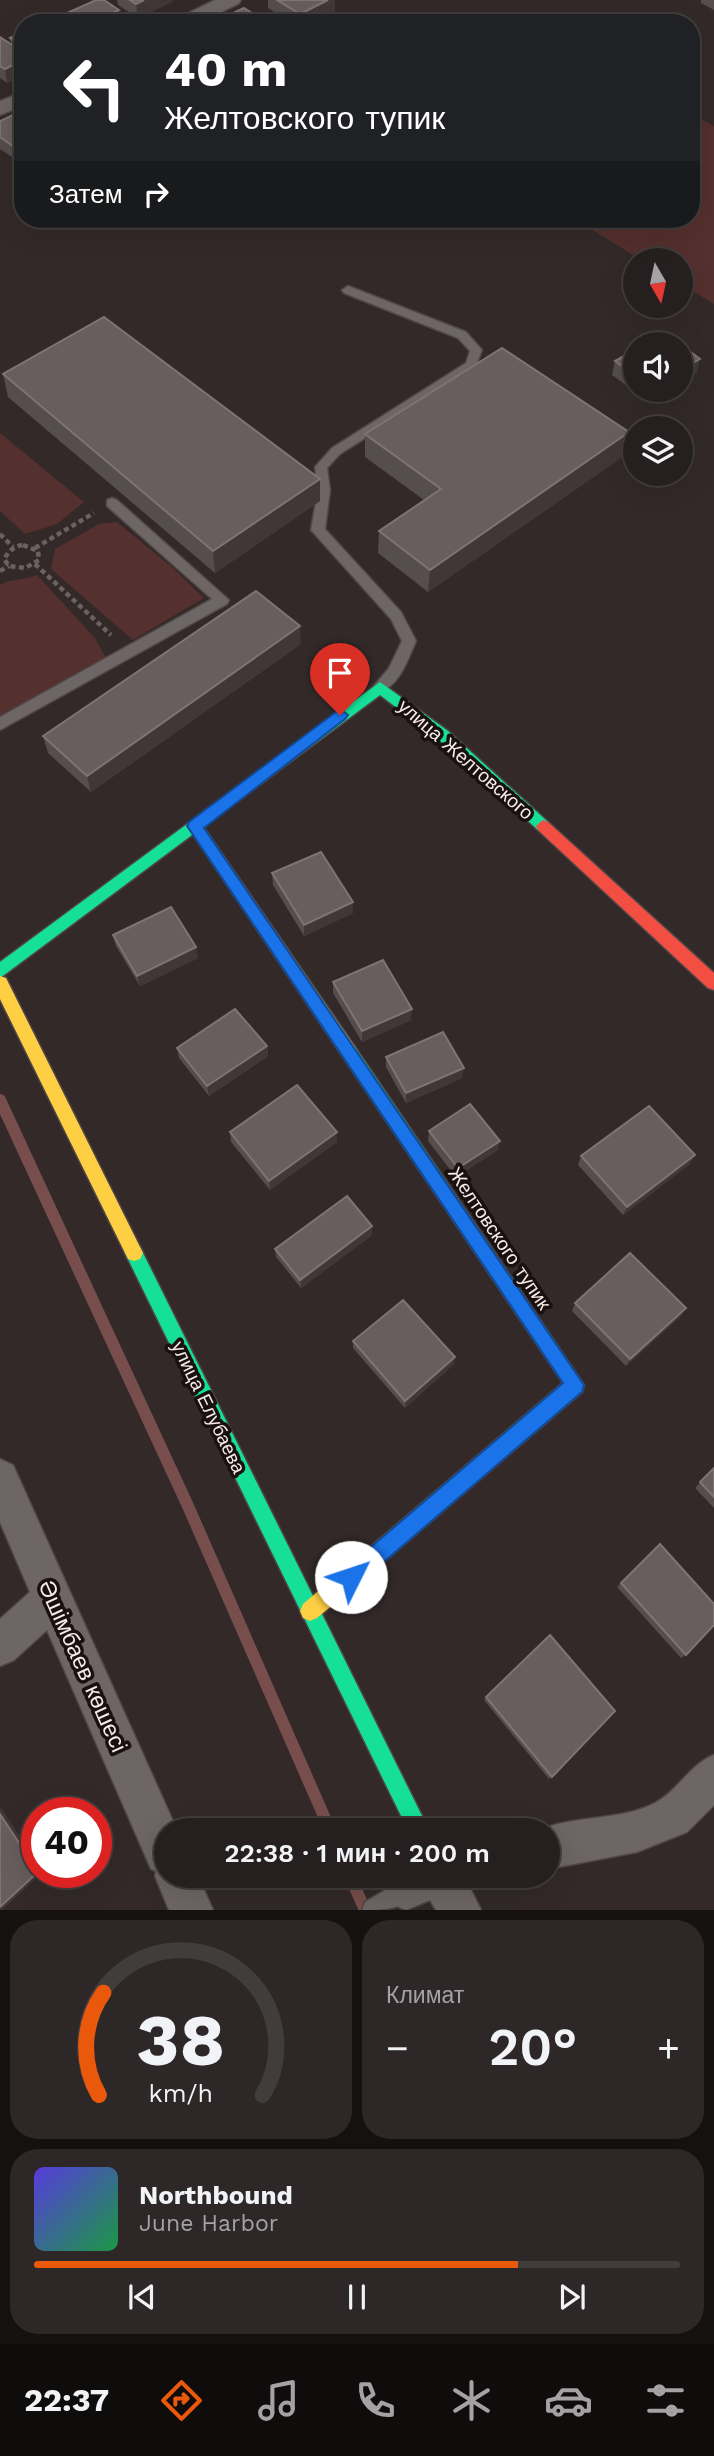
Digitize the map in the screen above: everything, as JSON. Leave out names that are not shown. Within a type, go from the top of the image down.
[{"type":"street","points":[[202,14],[231,0]]},
{"type":"street","name":"улица Желтовского","points":[[0,971],[380,687],[443,735],[714,984]]},
{"type":"street","name":"Желтовского тупик","points":[[195,826],[575,1385],[310,1611]]},
{"type":"street","name":"улица Елубаева","points":[[0,983],[413,1818]]},
{"type":"street","name":"Әшімбаев көшесі","points":[[0,1478],[154,1827]]},
{"type":"street","points":[[0,1646],[52,1599]]},
{"type":"street","points":[[560,1846],[637,1831],[673,1817],[714,1776]]},
{"type":"street","points":[[181,1888],[191,1910]]},
{"type":"street","points":[[413,1888],[459,1910]]},
{"type":"lane","points":[[348,290],[462,335],[476,350],[471,365],[335,451],[321,467],[324,490],[318,530],[396,616],[408,641],[395,671],[380,687]]},
{"type":"lane","points":[[0,724],[222,600],[111,503]]},
{"type":"path","points":[[35,548],[39,559],[35,564],[19,570],[9,566],[4,559],[8,550],[13,547],[19,545],[35,548],[111,503]]},
{"type":"path","points":[[0,534],[13,547]]},
{"type":"path","points":[[35,564],[129,652]]},
{"type":"path","points":[[0,571],[9,566]]},
{"type":"shaded area","points":[[700,119],[714,126],[714,304],[693,291],[693,248],[623,249],[590,228],[700,228]]},
{"type":"shaded area","points":[[0,433],[84,502],[57,524],[25,534],[0,511]]},
{"type":"shaded area","points":[[117,522],[173,568],[204,598],[133,640],[51,569],[55,549],[99,524]]},
{"type":"shaded area","points":[[37,575],[95,638],[108,662],[0,720],[0,585]]},
{"type":"building","points":[[96,0],[104,0],[119,10],[110,14],[65,14]]},
{"type":"building","points":[[277,0],[328,0],[300,14]]},
{"type":"building","points":[[244,8],[254,14],[231,14]]},
{"type":"building","points":[[0,37],[14,46],[14,64],[5,69],[0,66]]},
{"type":"building","points":[[14,114],[14,147],[0,137],[0,121]]},
{"type":"building","points":[[104,317],[320,479],[213,551],[3,374]]},
{"type":"building","points":[[502,348],[623,428],[623,436],[430,570],[379,531],[441,489],[365,434]]},
{"type":"building","points":[[693,354],[700,359],[693,363]]},
{"type":"building","points":[[623,357],[623,367],[615,361]]},
{"type":"building","points":[[256,591],[300,626],[87,776],[43,736]]},
{"type":"building","points":[[321,852],[353,902],[304,925],[272,873]]},
{"type":"building","points":[[171,907],[196,947],[137,976],[113,935]]},
{"type":"building","points":[[383,960],[412,1009],[362,1031],[333,982]]},
{"type":"building","points":[[235,1009],[267,1046],[207,1086],[177,1048]]},
{"type":"building","points":[[443,1032],[464,1068],[406,1093],[386,1057]]},
{"type":"building","points":[[297,1085],[337,1132],[269,1181],[230,1132]]},
{"type":"building","points":[[470,1104],[500,1141],[458,1168],[429,1131]]},
{"type":"building","points":[[649,1106],[695,1155],[627,1207],[581,1156]]},
{"type":"building","points":[[347,1196],[372,1226],[300,1280],[275,1249]]},
{"type":"building","points":[[630,1253],[686,1308],[630,1359],[575,1303]]},
{"type":"building","points":[[403,1300],[455,1357],[405,1401],[353,1341]]},
{"type":"building","points":[[714,1468],[714,1497],[700,1482]]},
{"type":"building","points":[[660,1544],[714,1604],[714,1625],[686,1655],[621,1583]]},
{"type":"building","points":[[550,1635],[615,1711],[552,1777],[486,1697]]},
{"type":"building","points":[[0,1814],[21,1846],[21,1888],[0,1907]]},
{"type":"waterway","points":[[0,1100],[188,1506],[325,1818]]},
{"type":"waterway","points":[[355,1888],[365,1910]]},
{"type":"traffic: fast","points":[[0,971],[380,687],[443,735],[543,826]]},
{"type":"traffic: fast","points":[[349,1052],[575,1385],[388,1545]]},
{"type":"traffic: fast","points":[[134,1253],[413,1818]]},
{"type":"traffic: slow","points":[[195,826],[349,1052]]},
{"type":"traffic: slow","points":[[0,983],[134,1253]]},
{"type":"traffic: slow","points":[[310,1611],[388,1545]]},
{"type":"traffic: jam","points":[[543,826],[714,983]]},
{"type":"route","points":[[340,715],[195,826],[575,1385],[351,1577]]}]
